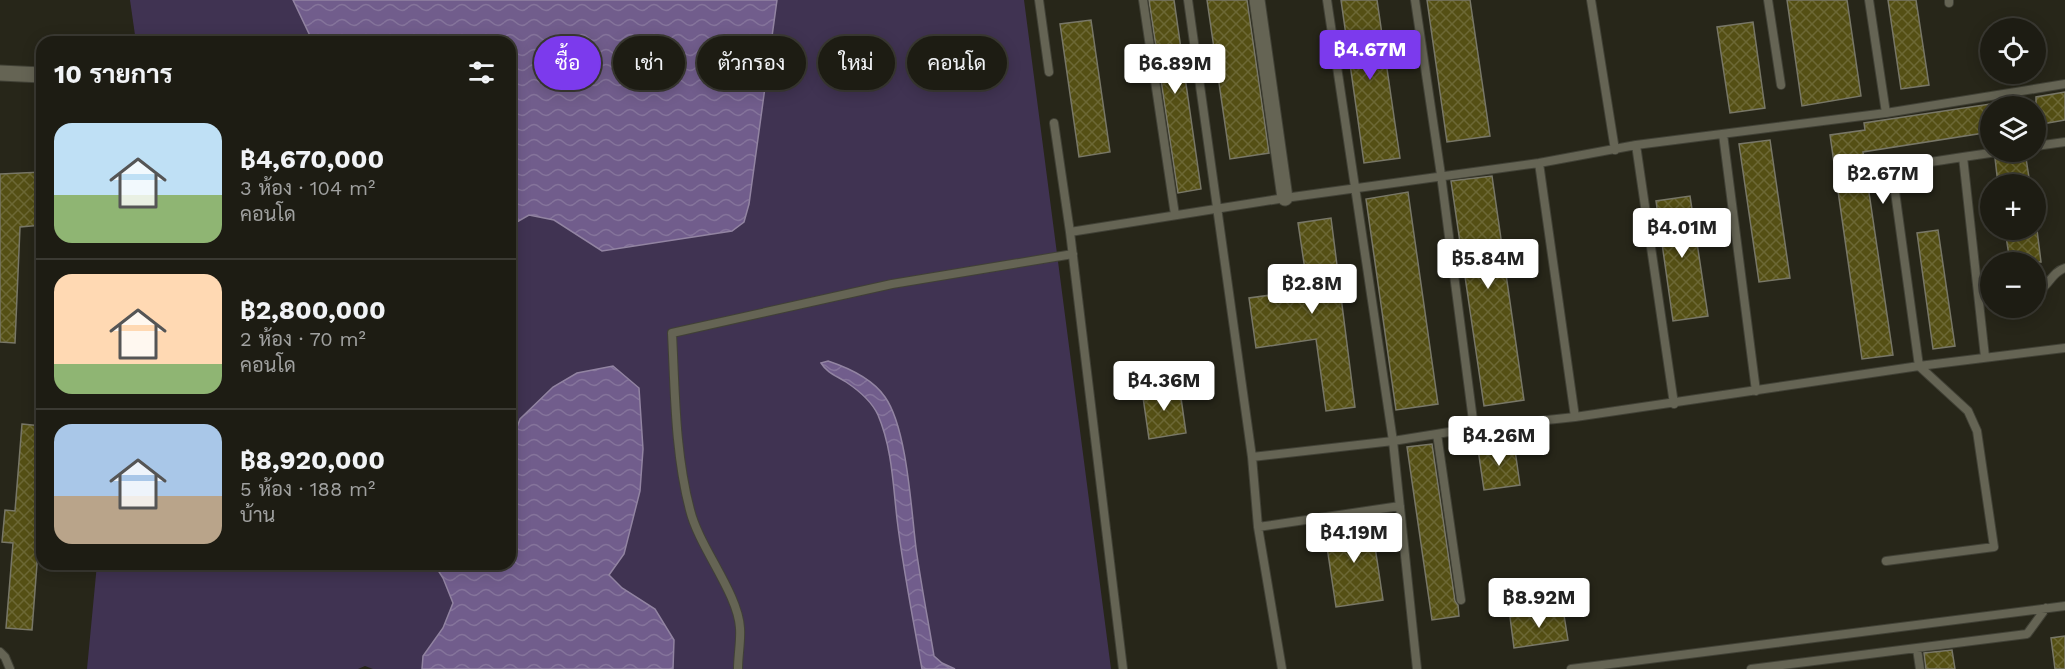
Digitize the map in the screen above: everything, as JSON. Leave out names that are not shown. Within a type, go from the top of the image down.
[{"type":"street","points":[[1257,0],[1285,198]]},
{"type":"street","points":[[0,72],[36,75]]},
{"type":"lane","points":[[1039,0],[1049,72]]},
{"type":"lane","points":[[1143,0],[1174,215]]},
{"type":"lane","points":[[1188,0],[1252,457],[1258,527],[1282,669]]},
{"type":"lane","points":[[1327,0],[1393,441],[1417,669]]},
{"type":"lane","points":[[1415,0],[1442,175],[1474,428]]},
{"type":"lane","points":[[1591,0],[1615,150]]},
{"type":"lane","points":[[1768,0],[1781,85]]},
{"type":"lane","points":[[1869,0],[1886,113]]},
{"type":"lane","points":[[1070,232],[1217,208],[1539,163],[1636,146],[1886,113],[2065,84]]},
{"type":"lane","points":[[1054,123],[1073,254],[1123,669]]},
{"type":"lane","points":[[1723,134],[1756,391]]},
{"type":"lane","points":[[2046,145],[2065,142]]},
{"type":"lane","points":[[1636,146],[1674,404]]},
{"type":"lane","points":[[1886,561],[1994,547],[1977,431],[1968,411],[1918,366],[1893,177],[1898,167],[1980,154]]},
{"type":"lane","points":[[1963,157],[1980,297]]},
{"type":"lane","points":[[1539,163],[1575,417]]},
{"type":"lane","points":[[738,669],[737,651],[740,628],[735,606],[690,513],[680,468],[672,333],[892,284],[1073,254]]},
{"type":"lane","points":[[2046,285],[2058,270],[2065,268]]},
{"type":"lane","points":[[1982,318],[1985,357]]},
{"type":"lane","points":[[1252,457],[1674,404],[1918,366],[2065,348]]},
{"type":"lane","points":[[1437,434],[1461,600]]},
{"type":"lane","points":[[1258,527],[1400,506]]},
{"type":"lane","points":[[1571,669],[2065,606]]},
{"type":"lane","points":[[1751,669],[2027,634],[2046,608]]},
{"type":"lane","points":[[1917,649],[1920,669]]},
{"type":"lane","points":[[0,652],[10,669]]},
{"type":"shaded area","points":[[130,0],[293,0],[310,36],[135,36]]},
{"type":"shaded area","points":[[777,0],[1024,0],[1111,669],[673,669],[674,640],[655,609],[622,588],[609,575],[624,554],[640,491],[643,449],[639,388],[520,419],[516,430],[516,223],[529,215],[554,220],[602,251],[731,231],[744,222],[749,204],[765,90],[806,90],[806,36],[772,36]]},
{"type":"shaded area","points":[[96,570],[438,570],[453,603],[443,628],[423,656],[422,669],[373,669],[365,666],[358,669],[87,669]]},
{"type":"water","points":[[293,0],[777,0],[772,36],[697,36],[697,90],[765,90],[749,204],[744,222],[732,231],[602,251],[554,220],[529,215],[516,223],[516,36],[310,36]]},
{"type":"water","points":[[828,361],[852,370],[874,384],[885,397],[892,411],[907,469],[916,548],[934,656],[955,669],[922,669],[902,556],[891,466],[883,428],[878,415],[868,401],[851,385],[829,372],[821,363]]},
{"type":"water","points":[[613,366],[639,388],[643,449],[640,491],[624,554],[609,575],[622,588],[655,609],[674,640],[673,669],[422,669],[423,656],[443,628],[453,603],[438,570],[516,570],[516,430],[520,419],[553,387],[577,373]]},
{"type":"building","points":[[1149,0],[1174,0],[1201,189],[1178,193]]},
{"type":"building","points":[[1207,0],[1247,0],[1269,153],[1230,159]]},
{"type":"building","points":[[1341,0],[1377,0],[1400,158],[1364,163]]},
{"type":"building","points":[[1427,0],[1470,0],[1490,136],[1447,142]]},
{"type":"building","points":[[1787,0],[1847,0],[1861,96],[1802,106]]},
{"type":"building","points":[[1888,0],[1916,0],[1929,85],[1901,89]]},
{"type":"building","points":[[1091,20],[1110,152],[1079,157],[1060,24]]},
{"type":"building","points":[[1753,22],[1765,108],[1730,113],[1717,27]]},
{"type":"building","points":[[2065,92],[2065,120],[2046,123],[2046,96],[2042,96]]},
{"type":"building","points":[[1980,106],[1980,134],[1863,152],[1893,355],[1862,359],[1830,135],[1865,130],[1864,123]]},
{"type":"building","points":[[1770,140],[1790,278],[1759,282],[1739,144]]},
{"type":"building","points":[[1995,162],[2027,162],[2028,174],[1997,174]]},
{"type":"building","points":[[36,172],[36,226],[20,227],[15,343],[0,342],[0,174]]},
{"type":"building","points":[[1492,176],[1524,400],[1484,406],[1451,181]]},
{"type":"building","points":[[1408,192],[1438,404],[1396,410],[1366,199]]},
{"type":"building","points":[[1690,196],[1708,316],[1673,321],[1656,201]]},
{"type":"building","points":[[1331,218],[1355,407],[1326,411],[1316,339],[1256,348],[1249,298],[1308,290],[1298,223]]},
{"type":"building","points":[[1938,230],[1955,346],[1933,349],[1917,233]]},
{"type":"building","points":[[2007,240],[2038,240],[2040,252],[2008,252]]},
{"type":"building","points":[[1179,384],[1186,433],[1149,439],[1142,390]]},
{"type":"building","points":[[22,424],[36,425],[37,570],[32,630],[6,628],[13,543],[2,542],[5,510],[15,511]]},
{"type":"building","points":[[1514,443],[1520,485],[1484,490],[1478,449]]},
{"type":"building","points":[[1432,444],[1459,616],[1432,620],[1407,447]]},
{"type":"building","points":[[1371,520],[1383,600],[1336,607],[1324,527]]},
{"type":"building","points":[[1563,609],[1568,640],[1514,648],[1510,617]]},
{"type":"building","points":[[2065,636],[2065,669],[2055,669],[2051,638]]},
{"type":"building","points":[[1952,650],[1955,669],[1926,669],[1924,653]]}]
